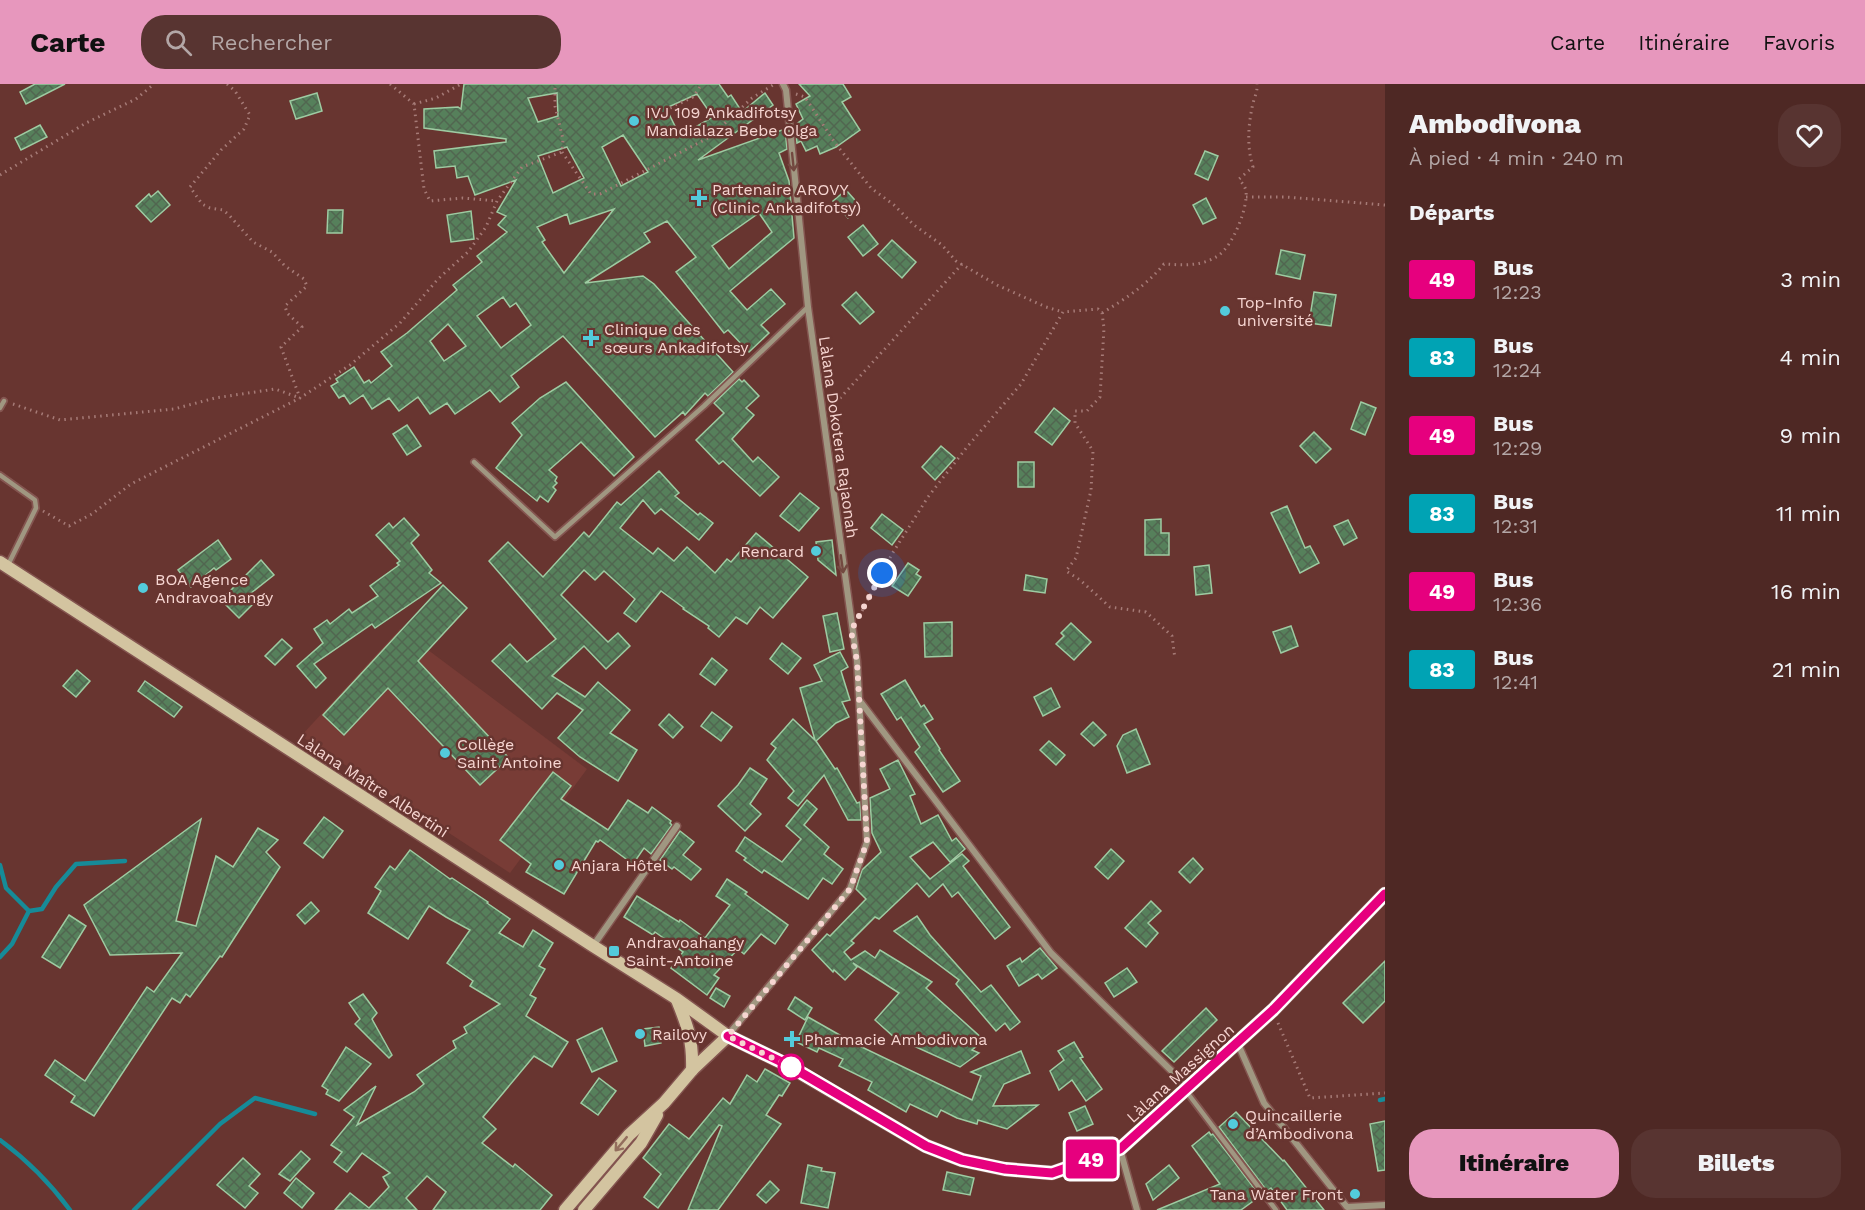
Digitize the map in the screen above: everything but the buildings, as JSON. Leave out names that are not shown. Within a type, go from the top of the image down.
[{"type":"main road","name":"Làlana Maître Albertini","points":[[4,565],[677,999],[728,1036]]},
{"type":"main road","name":"Làlana Massignon","points":[[728,1036],[788,1065],[926,1146],[962,1160],[1005,1169],[1052,1173],[1120,1149],[1238,1044],[1385,894]]},
{"type":"main road","points":[[677,999],[693,1047],[692,1070]]},
{"type":"main road","points":[[565,1210],[629,1135],[664,1103],[692,1070],[728,1036]]},
{"type":"main road","points":[[584,1210],[641,1143],[664,1103]]},
{"type":"street","name":"Làlana Dokotera Rajaonah","points":[[728,1036],[850,889],[867,842],[857,661],[851,631],[808,307],[784,87]]},
{"type":"street","points":[[859,700],[1052,953],[1187,1089]]},
{"type":"street","points":[[592,946],[677,826]]},
{"type":"street","points":[[1238,1044],[1264,1103],[1346,1209],[1385,1205]]},
{"type":"street","points":[[1120,1149],[1137,1210]]},
{"type":"lane","points":[[474,462],[555,537],[704,406],[808,307]]},
{"type":"lane","points":[[0,408],[4,401]]},
{"type":"lane","points":[[0,475],[35,500],[36,507],[4,565]]},
{"type":"lane","points":[[1187,1089],[1276,1210]]},
{"type":"path","points":[[0,175],[86,123],[136,99],[154,84]]},
{"type":"path","points":[[226,84],[236,91],[250,115],[244,129],[221,150],[190,187],[202,204],[229,214],[253,242],[272,252],[285,266],[304,279],[307,286],[285,306],[287,313],[302,327],[281,347],[300,398]]},
{"type":"path","points":[[390,84],[414,104],[424,189],[430,201],[463,198],[497,201]]},
{"type":"path","points":[[414,104],[436,98],[461,84]]},
{"type":"path","points":[[555,84],[555,106],[562,139],[562,152],[591,194],[600,194],[710,137],[752,98],[774,84]]},
{"type":"path","points":[[654,116],[693,97],[702,84]]},
{"type":"path","points":[[1102,313],[1130,296],[1155,275],[1164,264],[1196,265],[1220,255],[1235,234],[1246,197],[1246,188],[1239,179],[1253,167],[1249,154],[1249,127],[1257,84]]},
{"type":"path","points":[[784,87],[805,97],[835,143],[871,188],[894,205],[914,225],[942,244],[956,261],[997,285],[1046,307],[1064,312],[1098,309],[1102,313],[1104,328],[1100,397],[1087,411],[1075,411],[1075,423],[1093,451],[1091,490],[1076,558],[1066,571],[1080,580],[1110,607],[1146,612],[1172,636],[1175,659]]},
{"type":"path","points":[[36,507],[69,526],[92,514],[131,484],[300,398],[350,365],[400,323],[438,279],[468,252],[486,227],[497,201],[522,167],[562,152]]},
{"type":"path","points":[[1246,197],[1296,198],[1385,205]]},
{"type":"path","points":[[823,418],[962,264]]},
{"type":"path","points":[[851,631],[892,554],[928,497],[967,447],[1022,384],[1064,312]]},
{"type":"path","points":[[4,401],[60,420],[174,409],[215,398],[275,389],[300,398]]},
{"type":"path","points":[[1273,1010],[1310,1098],[1385,1093]]},
{"type":"shaded area","name":"Collège Saint Antoine","points":[[400,629],[587,769],[510,873],[301,736]]},
{"type":"waterway","points":[[0,957],[12,944],[29,911],[42,909],[56,887],[76,864],[125,861]]},
{"type":"waterway","points":[[0,865],[6,888],[29,911]]},
{"type":"waterway","points":[[134,1210],[220,1124],[255,1098],[315,1114]]},
{"type":"waterway","points":[[1380,1100],[1385,1099]]},
{"type":"waterway","points":[[0,1140],[38,1172],[70,1210]]},
{"type":"bus line","name":"49","points":[[728,1036],[788,1065],[926,1146],[962,1160],[1005,1169],[1052,1173],[1120,1149],[1238,1044],[1385,894]]},
{"type":"place","name":"IVJ 109 Ankadifotsy Mandialaza Bebe Olga","points":[[634,121]]},
{"type":"place","name":"Partenaire AROVY (Clinic Ankadifotsy)","points":[[699,198]]},
{"type":"place","name":"Top-Info université","points":[[1225,311]]},
{"type":"place","name":"Clinique des sœurs Ankadifotsy","points":[[591,338]]},
{"type":"place","name":"Rencard","points":[[816,551]]},
{"type":"place","name":"BOA Agence Andravoahangy","points":[[143,588]]},
{"type":"place","name":"Collège Saint Antoine","points":[[445,753]]},
{"type":"place","name":"Anjara Hôtel","points":[[559,865]]},
{"type":"place","name":"Andravoahangy Saint-Antoine","points":[[614,951]]},
{"type":"place","name":"Railovy","points":[[640,1034]]},
{"type":"place","name":"Pharmacie Ambodivona","points":[[792,1039]]},
{"type":"place","name":"Quincaillerie d’Ambodivona","points":[[1233,1124]]},
{"type":"place","name":"Tana Water Front","points":[[1355,1194]]},
{"type":"route","points":[[791,1067],[728,1036],[850,889],[867,842],[857,661],[851,631],[882,573]]}]
